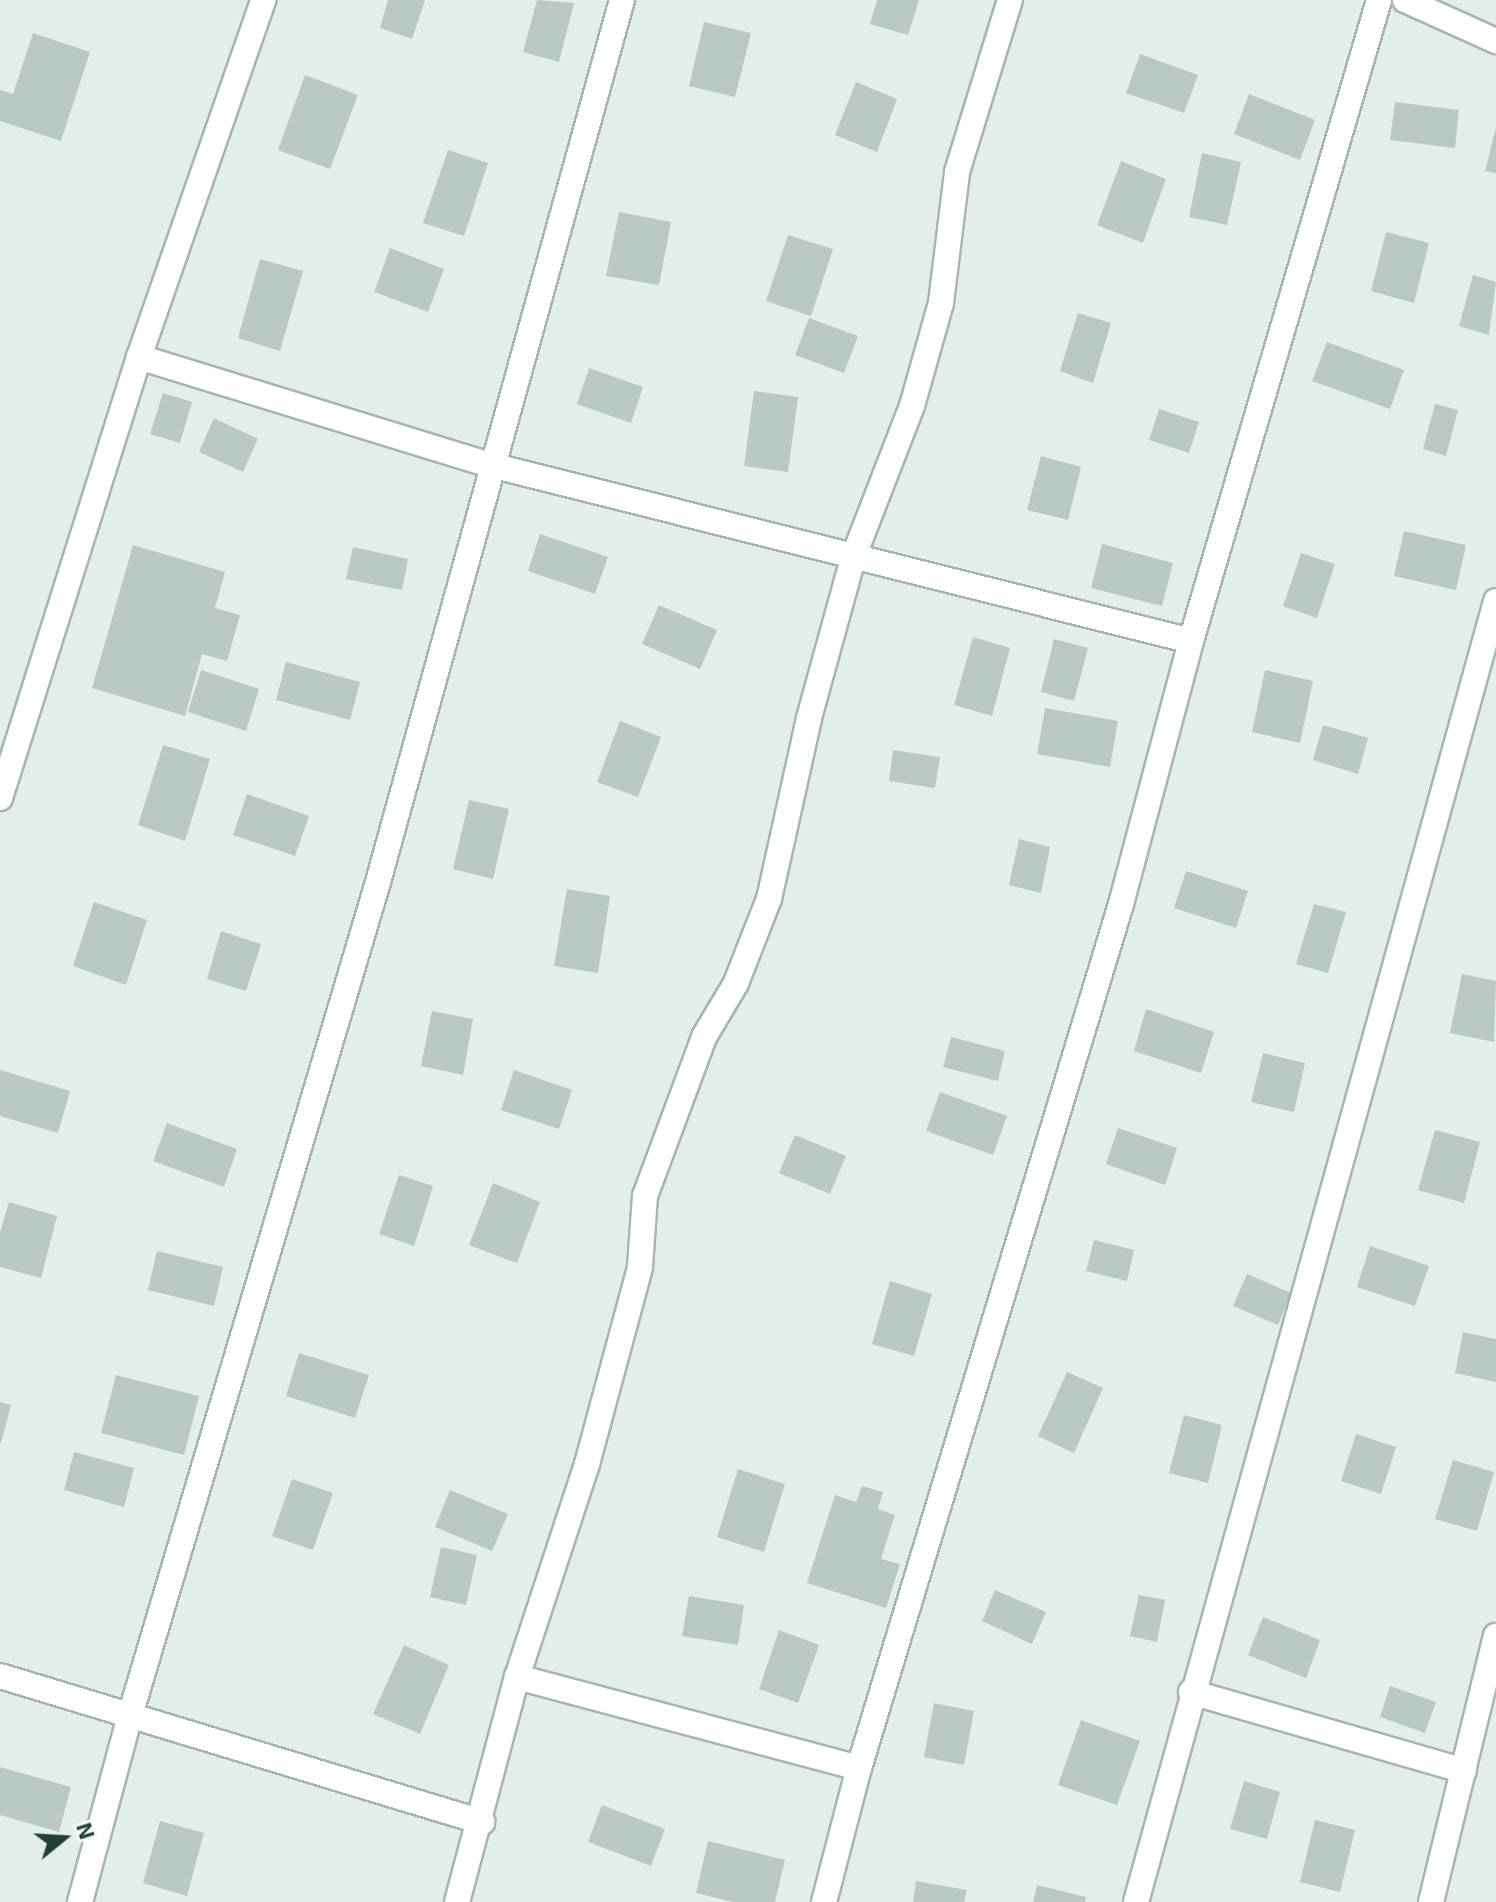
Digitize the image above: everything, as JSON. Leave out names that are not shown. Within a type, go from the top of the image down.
[{"type":"street","points":[[0,798],[139,357],[263,0]]},
{"type":"street","points":[[80,1902],[129,1719],[378,882],[622,0]]},
{"type":"street","points":[[457,1902],[482,1822],[517,1677],[587,1464],[640,1267],[645,1196],[704,1037],[736,983],[769,899],[809,718],[853,558],[912,406],[941,303],[957,172],[1010,0]]},
{"type":"street","points":[[824,1902],[859,1768],[1121,904],[1191,641],[1379,0]]},
{"type":"street","points":[[1405,0],[1496,41]]},
{"type":"street","points":[[139,357],[491,465],[1191,641]]},
{"type":"street","points":[[1136,1902],[1191,1692],[1496,601]]},
{"type":"street","points":[[1431,1902],[1496,1636]]},
{"type":"street","points":[[0,1676],[129,1719],[482,1822]]},
{"type":"street","points":[[517,1677],[859,1768]]},
{"type":"street","points":[[1191,1692],[1464,1771]]},
{"type":"building","points":[[388,0],[425,0],[412,39],[380,28]]},
{"type":"building","points":[[537,0],[574,3],[559,62],[523,52]]},
{"type":"building","points":[[877,0],[919,0],[908,35],[870,24]]},
{"type":"building","points":[[704,22],[751,33],[735,97],[689,86]]},
{"type":"building","points":[[33,33],[90,52],[61,141],[0,121],[0,90],[13,94]]},
{"type":"building","points":[[1140,54],[1198,75],[1184,113],[1126,93]]},
{"type":"building","points":[[305,75],[358,95],[330,169],[278,150]]},
{"type":"building","points":[[856,82],[897,99],[877,152],[835,135]]},
{"type":"building","points":[[1249,94],[1315,120],[1300,160],[1234,134]]},
{"type":"building","points":[[1395,102],[1459,110],[1455,148],[1390,140]]},
{"type":"building","points":[[1496,127],[1496,173],[1485,171]]},
{"type":"building","points":[[448,150],[488,163],[464,236],[423,223]]},
{"type":"building","points":[[1202,153],[1241,162],[1227,225],[1189,217]]},
{"type":"building","points":[[1121,161],[1166,179],[1143,243],[1097,225]]},
{"type":"building","points":[[619,212],[671,222],[659,285],[606,276]]},
{"type":"building","points":[[1386,232],[1429,243],[1414,303],[1371,291]]},
{"type":"building","points":[[788,235],[833,249],[811,316],[766,301]]},
{"type":"building","points":[[390,248],[444,269],[428,312],[374,292]]},
{"type":"building","points":[[260,259],[303,271],[280,351],[238,338]]},
{"type":"building","points":[[1473,275],[1496,282],[1489,335],[1459,326]]},
{"type":"building","points":[[1078,313],[1111,323],[1093,383],[1060,371]]},
{"type":"building","points":[[809,318],[858,336],[844,373],[795,355]]},
{"type":"building","points":[[1327,342],[1404,370],[1390,409],[1312,381]]},
{"type":"building","points":[[589,368],[643,387],[631,423],[577,404]]},
{"type":"building","points":[[754,391],[798,397],[788,472],[744,466]]},
{"type":"building","points":[[163,393],[192,402],[180,443],[150,434]]},
{"type":"building","points":[[1435,404],[1458,410],[1446,456],[1423,449]]},
{"type":"building","points":[[1159,409],[1199,422],[1189,453],[1149,440]]},
{"type":"building","points":[[214,418],[258,439],[243,472],[199,452]]},
{"type":"building","points":[[1041,456],[1081,467],[1068,520],[1027,510]]},
{"type":"building","points":[[1404,531],[1466,545],[1456,590],[1394,576]]},
{"type":"building","points":[[540,534],[608,557],[595,594],[528,571]]},
{"type":"building","points":[[1102,544],[1173,563],[1162,606],[1091,588]]},
{"type":"building","points":[[133,545],[225,572],[215,608],[240,615],[227,661],[202,654],[185,716],[92,688]]},
{"type":"building","points":[[353,547],[408,559],[402,590],[346,579]]},
{"type":"building","points":[[1301,553],[1335,564],[1317,618],[1283,606]]},
{"type":"building","points":[[659,605],[717,630],[700,669],[642,644]]},
{"type":"building","points":[[973,637],[1010,648],[992,716],[954,705]]},
{"type":"building","points":[[1054,639],[1088,648],[1074,701],[1041,692]]},
{"type":"building","points":[[286,662],[360,682],[350,720],[276,700]]},
{"type":"building","points":[[201,670],[259,689],[246,731],[188,712]]},
{"type":"building","points":[[1265,670],[1313,681],[1300,743],[1252,732]]},
{"type":"building","points":[[1045,708],[1118,721],[1110,767],[1037,754]]},
{"type":"building","points":[[620,721],[661,737],[638,797],[597,782]]},
{"type":"building","points":[[1323,725],[1368,738],[1358,774],[1313,760]]},
{"type":"building","points":[[163,745],[210,759],[185,841],[138,825]]},
{"type":"building","points":[[893,750],[940,757],[935,788],[889,781]]},
{"type":"building","points":[[247,794],[309,816],[295,856],[233,835]]},
{"type":"building","points":[[469,800],[509,809],[493,879],[453,869]]},
{"type":"building","points":[[1019,839],[1050,847],[1041,893],[1009,885]]},
{"type":"building","points":[[1186,871],[1248,891],[1236,928],[1174,908]]},
{"type":"building","points":[[567,889],[610,896],[598,973],[554,966]]},
{"type":"building","points":[[94,902],[147,920],[126,985],[73,966]]},
{"type":"building","points":[[1314,904],[1346,912],[1328,973],[1296,964]]},
{"type":"building","points":[[221,931],[261,944],[246,991],[207,979]]},
{"type":"building","points":[[1462,974],[1496,981],[1494,1042],[1450,1033]]},
{"type":"building","points":[[1146,1009],[1214,1032],[1201,1073],[1134,1051]]},
{"type":"building","points":[[432,1011],[473,1019],[463,1075],[421,1066]]},
{"type":"building","points":[[951,1037],[1005,1051],[998,1081],[943,1067]]},
{"type":"building","points":[[1263,1053],[1305,1063],[1294,1112],[1251,1102]]},
{"type":"building","points":[[0,1070],[70,1091],[58,1133],[0,1116]]},
{"type":"building","points":[[514,1070],[572,1090],[559,1129],[501,1110]]},
{"type":"building","points":[[940,1092],[1007,1116],[993,1155],[926,1131]]},
{"type":"building","points":[[167,1123],[237,1149],[224,1187],[153,1161]]},
{"type":"building","points":[[1118,1128],[1177,1148],[1165,1185],[1106,1164]]},
{"type":"building","points":[[1435,1130],[1480,1142],[1464,1203],[1418,1190]]},
{"type":"building","points":[[795,1135],[846,1156],[830,1194],[779,1173]]},
{"type":"building","points":[[399,1175],[433,1186],[414,1246],[379,1234]]},
{"type":"building","points":[[493,1183],[540,1202],[517,1263],[469,1245]]},
{"type":"building","points":[[9,1202],[57,1216],[41,1278],[0,1267],[0,1232]]},
{"type":"building","points":[[1094,1240],[1134,1250],[1127,1281],[1086,1271]]},
{"type":"building","points":[[1370,1246],[1429,1266],[1415,1306],[1357,1287]]},
{"type":"building","points":[[157,1251],[223,1267],[214,1306],[148,1290]]},
{"type":"building","points":[[1247,1274],[1291,1293],[1278,1325],[1233,1306]]},
{"type":"building","points":[[890,1281],[932,1294],[914,1356],[872,1344]]},
{"type":"building","points":[[1463,1332],[1496,1339],[1496,1382],[1455,1373]]},
{"type":"building","points":[[299,1353],[369,1375],[355,1418],[286,1396]]},
{"type":"building","points":[[1067,1372],[1103,1388],[1074,1453],[1038,1436]]},
{"type":"building","points":[[116,1375],[199,1396],[184,1455],[101,1433]]},
{"type":"building","points":[[0,1402],[11,1405],[1,1443],[0,1443]]},
{"type":"building","points":[[1184,1415],[1222,1425],[1208,1483],[1169,1473]]},
{"type":"building","points":[[1356,1434],[1396,1447],[1381,1494],[1341,1481]]},
{"type":"building","points":[[74,1452],[134,1468],[124,1507],[64,1490]]},
{"type":"building","points":[[1453,1460],[1494,1472],[1477,1531],[1435,1519]]},
{"type":"building","points":[[738,1469],[785,1484],[764,1552],[717,1537]]},
{"type":"building","points":[[292,1479],[333,1493],[313,1550],[272,1536]]},
{"type":"building","points":[[862,1486],[883,1492],[878,1509],[895,1515],[881,1559],[900,1564],[886,1608],[807,1583],[835,1495],[856,1502]]},
{"type":"building","points":[[450,1490],[508,1514],[492,1551],[435,1527]]},
{"type":"building","points":[[441,1547],[477,1555],[466,1605],[430,1597]]},
{"type":"building","points":[[995,1590],[1046,1612],[1032,1644],[982,1621]]},
{"type":"building","points":[[1139,1595],[1165,1600],[1157,1642],[1130,1636]]},
{"type":"building","points":[[689,1596],[744,1605],[738,1645],[682,1636]]},
{"type":"building","points":[[1263,1617],[1320,1640],[1306,1678],[1248,1655]]},
{"type":"building","points":[[779,1630],[819,1645],[798,1703],[759,1689]]},
{"type":"building","points":[[404,1645],[449,1665],[420,1734],[373,1714]]},
{"type":"building","points":[[1390,1686],[1436,1702],[1425,1733],[1380,1717]]},
{"type":"building","points":[[934,1703],[974,1711],[964,1765],[924,1757]]},
{"type":"building","points":[[1081,1720],[1140,1741],[1117,1805],[1058,1785]]},
{"type":"building","points":[[0,1767],[71,1787],[59,1832],[0,1815]]},
{"type":"building","points":[[1244,1781],[1280,1792],[1267,1839],[1230,1829]]},
{"type":"building","points":[[602,1805],[665,1829],[651,1866],[588,1842]]},
{"type":"building","points":[[1315,1820],[1355,1830],[1340,1892],[1300,1882]]},
{"type":"building","points":[[160,1821],[204,1833],[187,1896],[143,1883]]},
{"type":"building","points":[[708,1841],[785,1860],[775,1902],[733,1902],[696,1893]]},
{"type":"building","points":[[916,1881],[967,1890],[964,1902],[913,1902]]},
{"type":"building","points":[[1037,1885],[1086,1897],[1085,1902],[1033,1902]]}]
